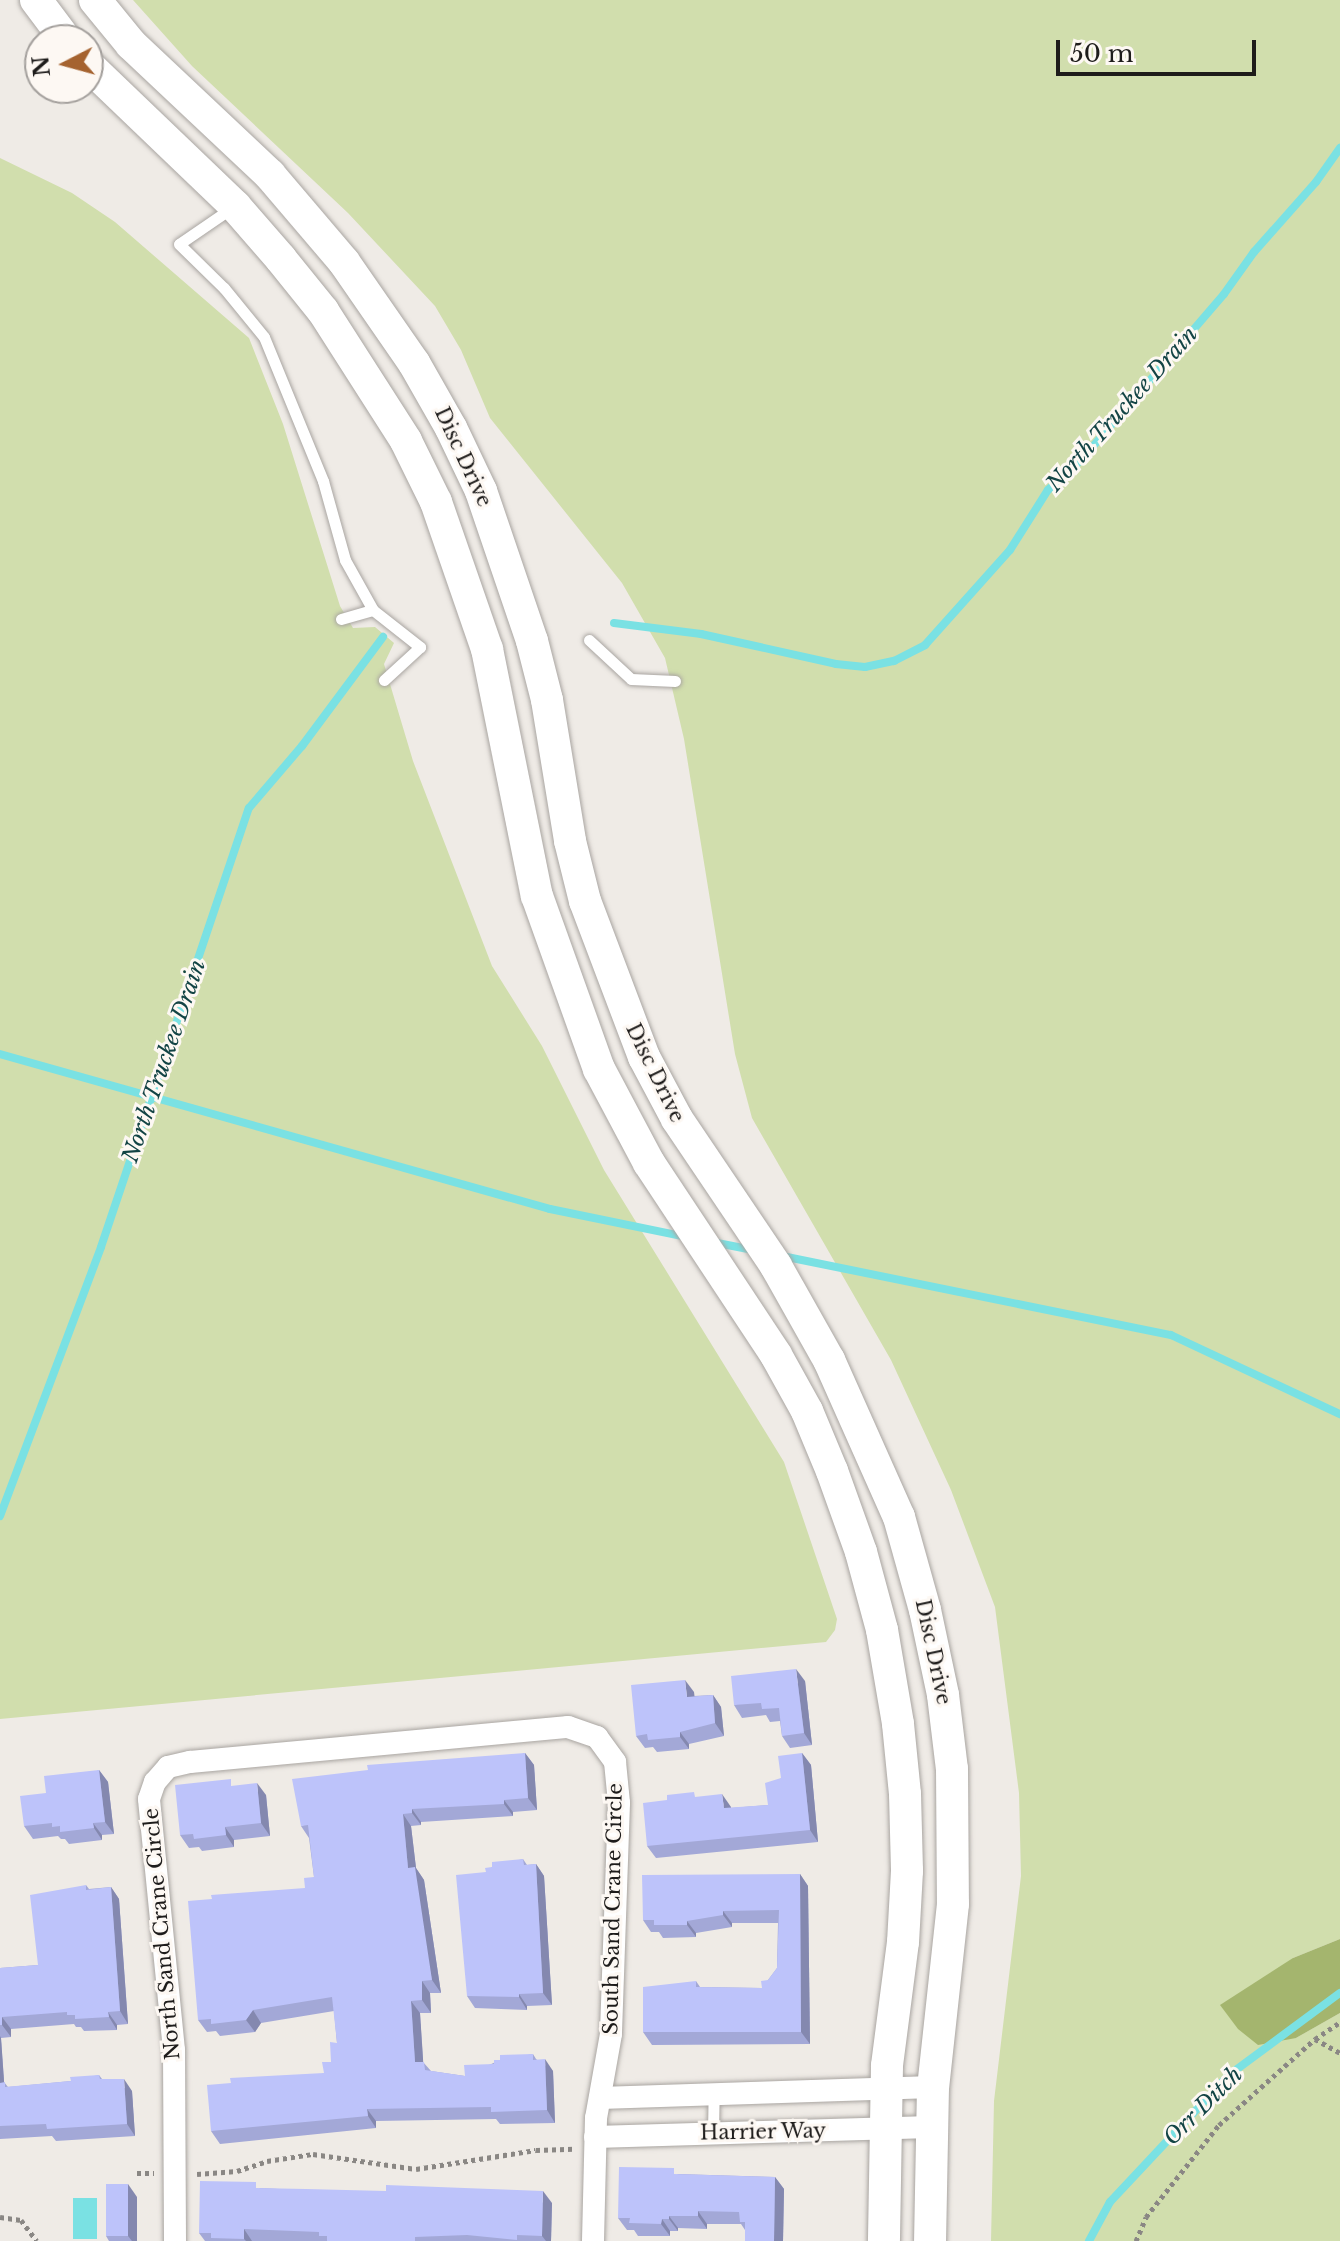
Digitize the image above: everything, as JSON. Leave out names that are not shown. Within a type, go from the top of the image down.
[{"type":"main road","points":[[36,0],[54,24]]},
{"type":"main road","name":"Disc Drive","points":[[95,0],[131,44],[270,175],[337,252],[407,351],[451,428],[481,491],[532,641],[547,700],[570,841],[585,901],[638,1042],[677,1119],[776,1266],[829,1360],[893,1504],[925,1610],[943,1695],[952,1769],[953,1904],[933,2087],[930,2241]]},
{"type":"main road","points":[[104,80],[235,206],[339,335],[406,441],[436,502],[487,649],[537,896],[587,1040],[649,1163],[776,1355],[807,1411],[861,1552],[887,1662],[898,1724],[905,1794],[907,1871],[903,1942],[886,2088],[884,2241]]},
{"type":"street","name":"South Sand Crane Circle","points":[[349,1746],[568,1727],[597,1737],[615,1762],[619,1803],[611,2021],[595,2143],[593,2241]]},
{"type":"street","name":"North Sand Crane Circle","points":[[175,2241],[174,2050],[149,1799],[155,1782],[168,1767],[349,1746]]},
{"type":"street","name":"Harrier Way","points":[[600,2098],[933,2087]]},
{"type":"street","name":"Harrier Way","points":[[595,2143],[713,2133],[931,2127]]},
{"type":"lane","points":[[235,206],[179,244],[224,288],[264,337],[323,481],[345,560],[373,610],[420,647],[384,680]]},
{"type":"lane","points":[[341,619],[373,610]]},
{"type":"lane","points":[[589,640],[631,679],[675,681]]},
{"type":"lane","points":[[713,2133],[714,2094]]},
{"type":"path","points":[[1137,2241],[1146,2217],[1219,2125],[1315,2039],[1340,2022]]},
{"type":"path","points":[[1315,2039],[1340,2053]]},
{"type":"path","points":[[190,2174],[237,2171],[267,2161],[313,2154],[416,2169],[595,2143]]},
{"type":"path","points":[[137,2173],[155,2172]]},
{"type":"path","points":[[0,2217],[21,2220],[37,2241]]},
{"type":"green space","points":[[133,0],[1340,0],[1340,1939],[1293,1958],[1296,2038],[1340,2013],[1340,2241],[991,2241],[994,2101],[1021,1876],[1019,1793],[995,1607],[951,1490],[891,1360],[752,1118],[735,1054],[684,739],[665,658],[622,583],[490,418],[461,350],[435,306],[348,213],[192,66]]},
{"type":"green space","points":[[0,158],[72,193],[115,222],[249,338],[283,424],[340,606],[353,628],[375,627],[394,643],[384,664],[413,761],[492,966],[542,1046],[604,1170],[784,1462],[837,1619],[835,1630],[826,1642],[0,1719]]},
{"type":"green space","points":[[1340,1939],[1340,2013],[1296,2038],[1258,2045],[1238,2029],[1220,2005],[1293,1958]]},
{"type":"water","points":[[73,2198],[97,2198],[97,2239],[73,2239]]},
{"type":"building","points":[[796,1669],[804,1733],[782,1736],[779,1708],[762,1709],[761,1703],[734,1705],[731,1676]]},
{"type":"building","points":[[685,1680],[687,1697],[713,1695],[715,1723],[680,1732],[680,1737],[648,1740],[647,1734],[636,1736],[631,1685]]},
{"type":"building","points":[[525,1753],[528,1798],[504,1800],[504,1804],[412,1809],[412,1813],[403,1814],[408,1868],[415,1867],[432,1980],[422,1981],[422,2000],[411,2001],[415,2062],[424,2062],[425,2070],[465,2076],[464,2065],[494,2064],[494,2060],[500,2060],[500,2055],[533,2054],[533,2060],[545,2059],[547,2110],[491,2112],[491,2107],[367,2109],[368,2116],[211,2131],[207,2085],[231,2083],[230,2078],[324,2073],[322,2062],[331,2062],[330,2042],[337,2043],[332,1997],[253,2010],[246,2020],[211,2024],[211,2019],[198,2020],[188,1901],[212,1899],[211,1895],[305,1888],[304,1878],[314,1877],[308,1825],[301,1826],[292,1779],[368,1770],[367,1765]]},
{"type":"building","points":[[802,1753],[810,1830],[647,1846],[643,1803],[667,1800],[667,1795],[694,1792],[695,1797],[722,1794],[724,1808],[768,1805],[765,1783],[781,1778],[778,1756]]},
{"type":"building","points":[[99,1770],[105,1822],[93,1823],[94,1828],[60,1832],[60,1826],[52,1827],[52,1823],[24,1826],[20,1796],[46,1793],[44,1776]]},
{"type":"building","points":[[231,1779],[231,1786],[257,1783],[261,1823],[225,1827],[226,1835],[194,1839],[193,1834],[180,1835],[175,1785]]},
{"type":"building","points":[[523,1859],[524,1865],[536,1864],[543,1993],[519,1994],[519,1997],[467,1996],[456,1875],[486,1872],[485,1868],[492,1867],[492,1862]]},
{"type":"building","points":[[800,1874],[801,2032],[643,2032],[643,1987],[696,1981],[696,1987],[762,1988],[761,1981],[768,1980],[777,1968],[779,1910],[723,1911],[723,1915],[687,1921],[687,1925],[654,1925],[654,1920],[643,1920],[642,1875]]},
{"type":"building","points":[[86,1885],[86,1890],[111,1887],[120,2011],[108,2012],[109,2017],[75,2019],[75,2015],[67,2015],[67,2012],[2,2017],[0,2025],[0,1968],[38,1965],[30,1895]]},
{"type":"building","points":[[99,2075],[100,2079],[124,2079],[127,2124],[47,2129],[46,2124],[0,2126],[0,2083],[5,2082],[5,2087],[71,2081],[70,2077]]},
{"type":"building","points":[[619,2167],[674,2168],[674,2174],[775,2177],[774,2241],[745,2241],[745,2222],[740,2222],[739,2212],[698,2211],[698,2216],[669,2216],[669,2219],[662,2219],[661,2224],[629,2223],[630,2218],[618,2218]]},
{"type":"building","points":[[200,2181],[256,2182],[256,2188],[386,2191],[386,2185],[543,2191],[542,2236],[517,2235],[517,2240],[467,2235],[415,2237],[415,2241],[327,2241],[327,2236],[319,2236],[319,2232],[244,2229],[244,2239],[211,2238],[211,2233],[199,2233]]},
{"type":"building","points":[[106,2184],[128,2184],[128,2236],[106,2236]]},
{"type":"waterway","name":"North Truckee Drain","points":[[614,623],[701,634],[836,664],[865,667],[894,661],[925,645],[1010,550],[1048,490],[1083,458],[1224,294],[1254,252],[1316,182],[1340,148]]},
{"type":"waterway","name":"North Truckee Drain","points":[[0,1516],[101,1247],[249,808],[302,746],[383,637]]},
{"type":"waterway","points":[[0,1054],[550,1209],[687,1237]]},
{"type":"waterway","points":[[712,1242],[753,1250]]},
{"type":"waterway","points":[[782,1256],[1171,1335],[1340,1414]]},
{"type":"waterway","name":"Orr Ditch","points":[[1089,2241],[1110,2202],[1229,2075],[1340,1993]]}]
